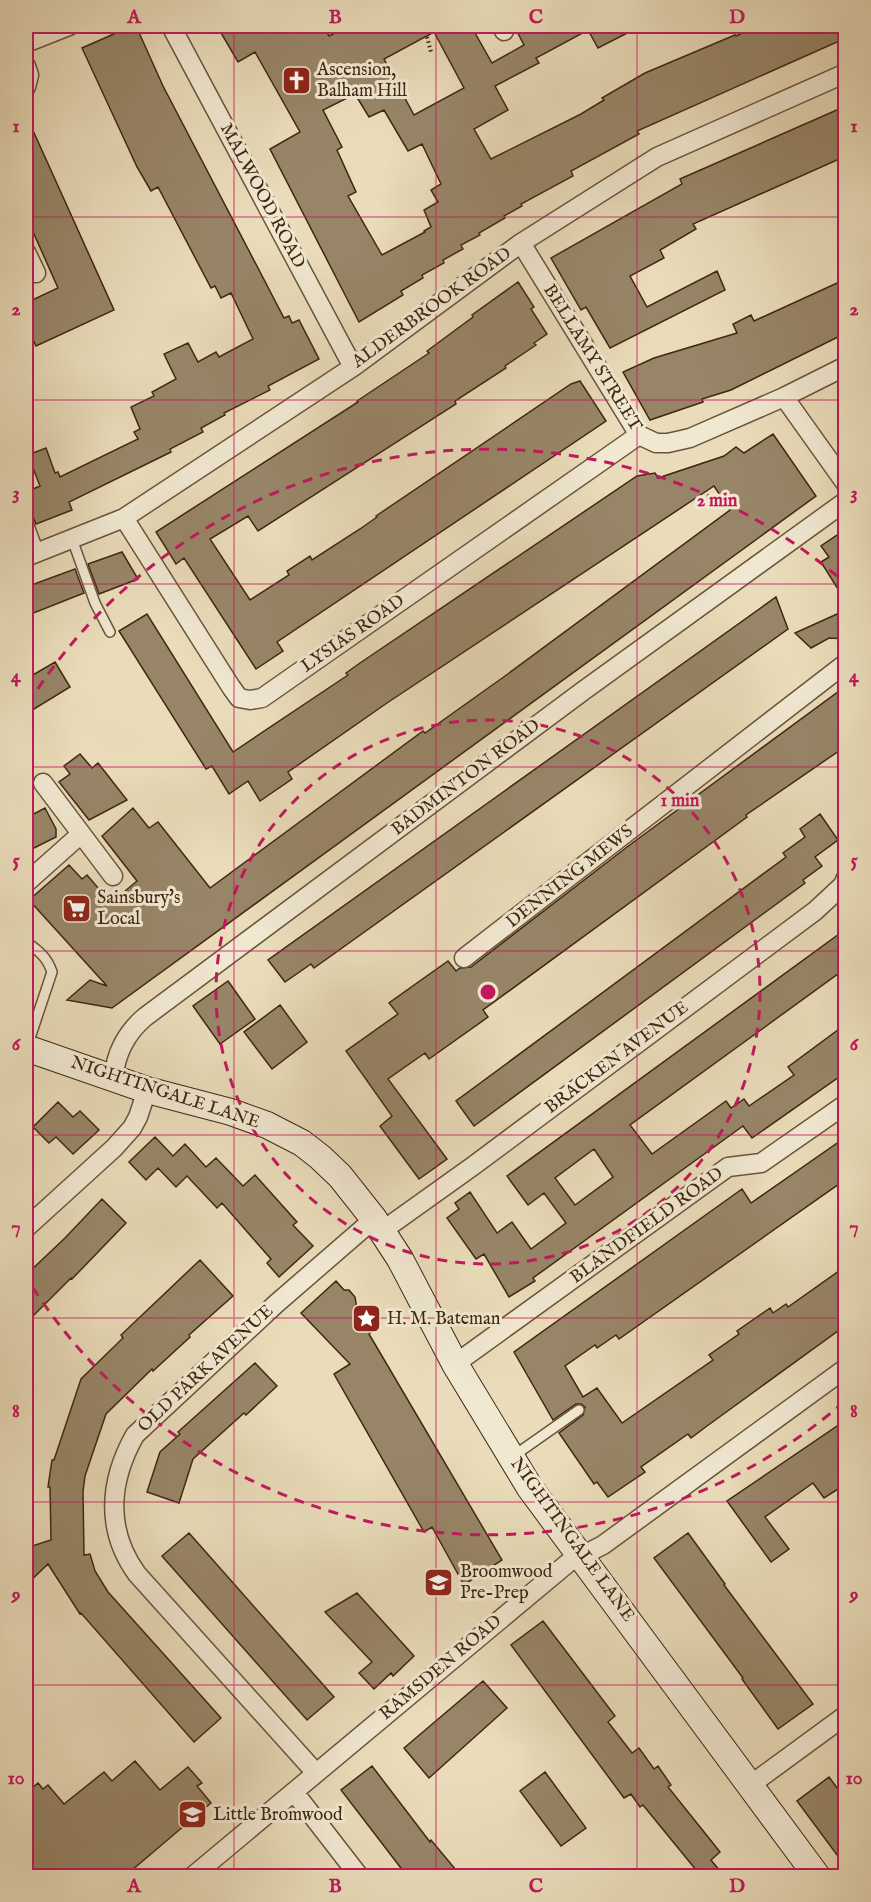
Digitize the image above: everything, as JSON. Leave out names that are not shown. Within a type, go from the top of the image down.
[{"type":"main road","name":"NIGHTINGALE LANE","points":[[26,1049],[147,1090],[231,1112],[267,1125],[302,1143],[340,1176],[378,1225],[400,1259],[455,1364],[530,1488],[817,1876]]},
{"type":"street","points":[[26,43],[69,26]]},
{"type":"street","name":"MALWOOD ROAD","points":[[171,26],[353,367]]},
{"type":"street","points":[[26,66],[29,75],[26,87]]},
{"type":"street","name":"ALDERBROOK ROAD","points":[[32,554],[124,518],[353,367],[521,243],[657,157],[846,73]]},
{"type":"street","name":"BELLAMY STREET","points":[[521,243],[639,435],[656,444],[690,438],[784,397],[846,366]]},
{"type":"street","points":[[26,252],[36,273]]},
{"type":"street","points":[[784,397],[846,484]]},
{"type":"street","name":"LYSIAS ROAD","points":[[124,518],[231,687],[239,698],[250,700],[262,698],[639,435]]},
{"type":"street","name":"BADMINTON ROAD","points":[[114,1077],[114,1069],[124,1041],[130,1030],[144,1017],[583,691],[846,501]]},
{"type":"street","name":"DENNING MEWS","points":[[464,958],[846,663]]},
{"type":"street","points":[[43,783],[114,876]]},
{"type":"street","points":[[26,883],[81,834]]},
{"type":"street","name":"BRACKEN AVENUE","points":[[378,1225],[473,1166],[815,911],[843,885],[846,878]]},
{"type":"street","points":[[26,1228],[114,1148],[132,1128],[147,1090]]},
{"type":"street","name":"BLANDFIELD ROAD","points":[[455,1364],[728,1167],[761,1163],[846,1104]]},
{"type":"street","name":"OLD PARK AVENUE","points":[[316,1773],[137,1574],[126,1559],[118,1542],[113,1506],[120,1470],[135,1435],[277,1303],[378,1225]]},
{"type":"street","name":"RAMSDEN ROAD","points":[[193,1876],[560,1569],[594,1551],[846,1368]]},
{"type":"street","points":[[749,1786],[846,1715]]},
{"type":"street","points":[[294,1792],[359,1876]]},
{"type":"lane","points":[[26,517],[32,554]]},
{"type":"lane","points":[[72,539],[95,603],[110,632]]},
{"type":"lane","points":[[26,942],[37,949],[48,961],[52,972],[26,1049]]},
{"type":"lane","points":[[512,1457],[579,1410]]},
{"type":"path","points":[[427,37],[431,52]]},
{"type":"building","points":[[136,26],[163,86],[284,318],[289,316],[292,323],[299,320],[319,359],[268,386],[270,390],[224,413],[225,415],[201,428],[203,432],[170,449],[171,452],[69,502],[72,510],[36,524],[31,512],[26,510],[26,492],[40,486],[28,455],[46,448],[55,473],[58,472],[60,477],[138,439],[134,432],[140,429],[131,407],[154,396],[152,392],[176,379],[164,354],[188,343],[198,362],[216,352],[219,357],[253,339],[231,293],[221,298],[215,286],[211,288],[158,187],[151,191],[137,167],[82,48]]},
{"type":"building","points":[[217,26],[323,26],[329,36],[350,26],[471,26],[492,63],[524,45],[514,26],[641,26],[598,48],[588,30],[536,58],[539,63],[495,86],[508,110],[474,129],[491,159],[581,114],[604,100],[602,98],[645,73],[757,26],[846,26],[846,38],[637,131],[639,134],[571,171],[573,176],[521,204],[522,206],[504,216],[505,218],[461,245],[463,249],[443,260],[444,263],[422,275],[423,278],[401,291],[403,295],[359,322],[270,149],[300,132],[255,52],[238,62]],"holes":[[[434,32],[464,88],[414,115],[384,59]],[[355,94],[369,117],[384,110],[408,151],[422,144],[441,184],[431,190],[438,202],[424,210],[431,227],[382,255],[348,196],[356,192],[337,150],[342,147],[323,110]]]},
{"type":"building","points":[[846,106],[846,156],[693,224],[696,229],[660,250],[664,258],[630,276],[647,307],[717,271],[725,290],[610,348],[586,307],[581,310],[551,258],[682,184],[680,179]]},
{"type":"building","points":[[26,115],[114,310],[36,346],[26,325],[26,303],[58,288],[26,216]]},
{"type":"building","points":[[846,279],[846,333],[731,390],[702,399],[703,402],[650,420],[623,372],[654,358],[737,333],[733,324],[751,315],[754,321]]},
{"type":"building","points":[[518,282],[547,334],[534,343],[536,345],[505,366],[506,368],[455,401],[456,404],[258,531],[248,516],[210,539],[250,600],[289,575],[287,571],[310,556],[312,560],[360,529],[571,384],[580,381],[606,421],[277,642],[283,651],[256,669],[184,558],[176,564],[156,532],[358,402],[429,353],[427,351],[473,317],[472,315]]},
{"type":"building","points":[[773,434],[816,496],[112,1008],[67,1000],[90,980],[107,986],[29,900],[69,865],[82,879],[87,875],[111,903],[137,881],[102,836],[133,808],[149,828],[158,822],[210,888],[423,731],[425,733],[505,676],[730,510],[714,486],[387,703],[288,772],[292,779],[260,801],[248,781],[229,794],[212,766],[206,769],[119,631],[147,614],[233,752],[348,675],[346,673],[360,663],[637,476],[655,473],[658,478],[724,456],[736,447],[744,453]]},
{"type":"building","points":[[846,529],[846,602],[821,562],[829,557],[821,546]]},
{"type":"building","points":[[122,552],[138,579],[99,594],[88,564]]},
{"type":"building","points":[[75,569],[84,593],[26,616],[26,587]]},
{"type":"building","points":[[776,597],[788,629],[314,968],[311,964],[285,982],[268,960]]},
{"type":"building","points":[[846,610],[846,639],[829,638],[811,648],[795,633]]},
{"type":"building","points":[[55,662],[70,687],[26,714],[26,679]]},
{"type":"building","points":[[846,686],[846,746],[746,815],[747,817],[483,1010],[488,1017],[429,1059],[425,1053],[388,1079],[447,1159],[419,1179],[380,1126],[392,1116],[346,1051],[398,1014],[389,1003],[448,961],[456,971],[460,968],[471,967],[631,844]]},
{"type":"building","points":[[80,754],[92,768],[98,763],[127,800],[89,820],[59,782],[70,774],[64,766]]},
{"type":"building","points":[[45,808],[56,829],[56,837],[26,852],[26,818]]},
{"type":"building","points":[[820,814],[838,840],[815,857],[822,866],[803,880],[805,883],[474,1126],[456,1101],[786,857],[783,853],[805,837],[800,829]]},
{"type":"building","points":[[846,929],[846,968],[630,1125],[652,1154],[726,1101],[731,1108],[744,1099],[749,1106],[794,1075],[788,1067],[846,1024],[846,1072],[752,1138],[743,1126],[533,1278],[535,1281],[509,1297],[484,1254],[476,1259],[447,1218],[459,1209],[455,1203],[470,1192],[497,1233],[512,1222],[531,1249],[566,1223],[544,1193],[528,1205],[507,1176]],"holes":[[[594,1149],[613,1177],[575,1205],[555,1178]]]},
{"type":"building","points":[[228,981],[255,1019],[220,1044],[193,1006]]},
{"type":"building","points":[[280,1005],[307,1042],[272,1069],[244,1032]]},
{"type":"building","points":[[58,1102],[73,1117],[80,1111],[99,1130],[73,1154],[56,1137],[49,1143],[33,1127]]},
{"type":"building","points":[[155,1137],[173,1156],[185,1144],[206,1167],[216,1158],[243,1186],[255,1175],[297,1222],[293,1225],[313,1246],[279,1277],[267,1263],[271,1259],[222,1203],[217,1208],[187,1176],[176,1187],[158,1168],[146,1180],[129,1162]]},
{"type":"building","points":[[846,1137],[846,1179],[619,1339],[616,1335],[597,1348],[595,1345],[565,1366],[583,1397],[597,1388],[622,1423],[713,1360],[709,1355],[739,1334],[737,1331],[770,1308],[773,1313],[786,1304],[788,1307],[846,1266],[846,1325],[691,1438],[688,1434],[641,1467],[645,1472],[608,1497],[597,1482],[594,1484],[559,1433],[583,1415],[585,1407],[576,1404],[553,1420],[514,1352],[742,1189],[751,1203]]},
{"type":"building","points":[[102,1199],[126,1223],[26,1323],[26,1275]]},
{"type":"building","points":[[200,1260],[233,1296],[106,1414],[85,1476],[83,1492],[84,1555],[90,1554],[95,1571],[108,1592],[221,1718],[194,1742],[80,1614],[48,1564],[26,1585],[26,1548],[51,1540],[50,1487],[48,1487],[52,1460],[54,1460],[81,1379],[123,1338],[121,1335]]},
{"type":"building","points":[[336,1281],[355,1297],[357,1309],[366,1319],[363,1321],[372,1331],[369,1334],[502,1560],[464,1585],[432,1527],[424,1532],[334,1374],[350,1364],[301,1313]]},
{"type":"building","points":[[255,1363],[277,1386],[193,1459],[179,1503],[147,1492],[160,1452],[180,1434],[178,1432]]},
{"type":"building","points":[[846,1420],[846,1484],[824,1498],[813,1483],[765,1517],[789,1549],[771,1562],[727,1501]]},
{"type":"building","points":[[189,1533],[334,1697],[307,1720],[162,1556]]},
{"type":"building","points":[[688,1533],[813,1704],[778,1729],[654,1558]]},
{"type":"building","points":[[357,1593],[414,1656],[393,1676],[391,1673],[374,1689],[359,1673],[372,1662],[325,1612]]},
{"type":"building","points":[[543,1621],[615,1716],[608,1722],[632,1753],[639,1748],[654,1769],[658,1766],[671,1785],[668,1787],[720,1852],[711,1860],[724,1876],[701,1876],[643,1805],[640,1807],[631,1794],[624,1798],[511,1645]]},
{"type":"building","points":[[483,1681],[507,1708],[429,1778],[404,1748]]},
{"type":"building","points":[[135,1761],[160,1790],[188,1767],[202,1783],[197,1786],[211,1803],[125,1876],[26,1876],[26,1793],[38,1783],[43,1789],[48,1785],[64,1804],[104,1772],[112,1781]]},
{"type":"building","points":[[372,1766],[430,1842],[431,1840],[461,1876],[407,1876],[341,1790]]},
{"type":"building","points":[[545,1772],[586,1828],[561,1846],[520,1791]]},
{"type":"building","points":[[829,1777],[846,1800],[846,1867],[797,1801]]},
{"type":"place","name":"Ascension, Balham Hill","points":[[296,80]]},
{"type":"place","name":"Sainsbury's Local","points":[[76,908]]},
{"type":"place","name":"H. M. Bateman","points":[[366,1319]]},
{"type":"place","name":"Broomwood Pre-Prep","points":[[439,1582]]},
{"type":"place","name":"Little Bromwood","points":[[192,1815]]}]
